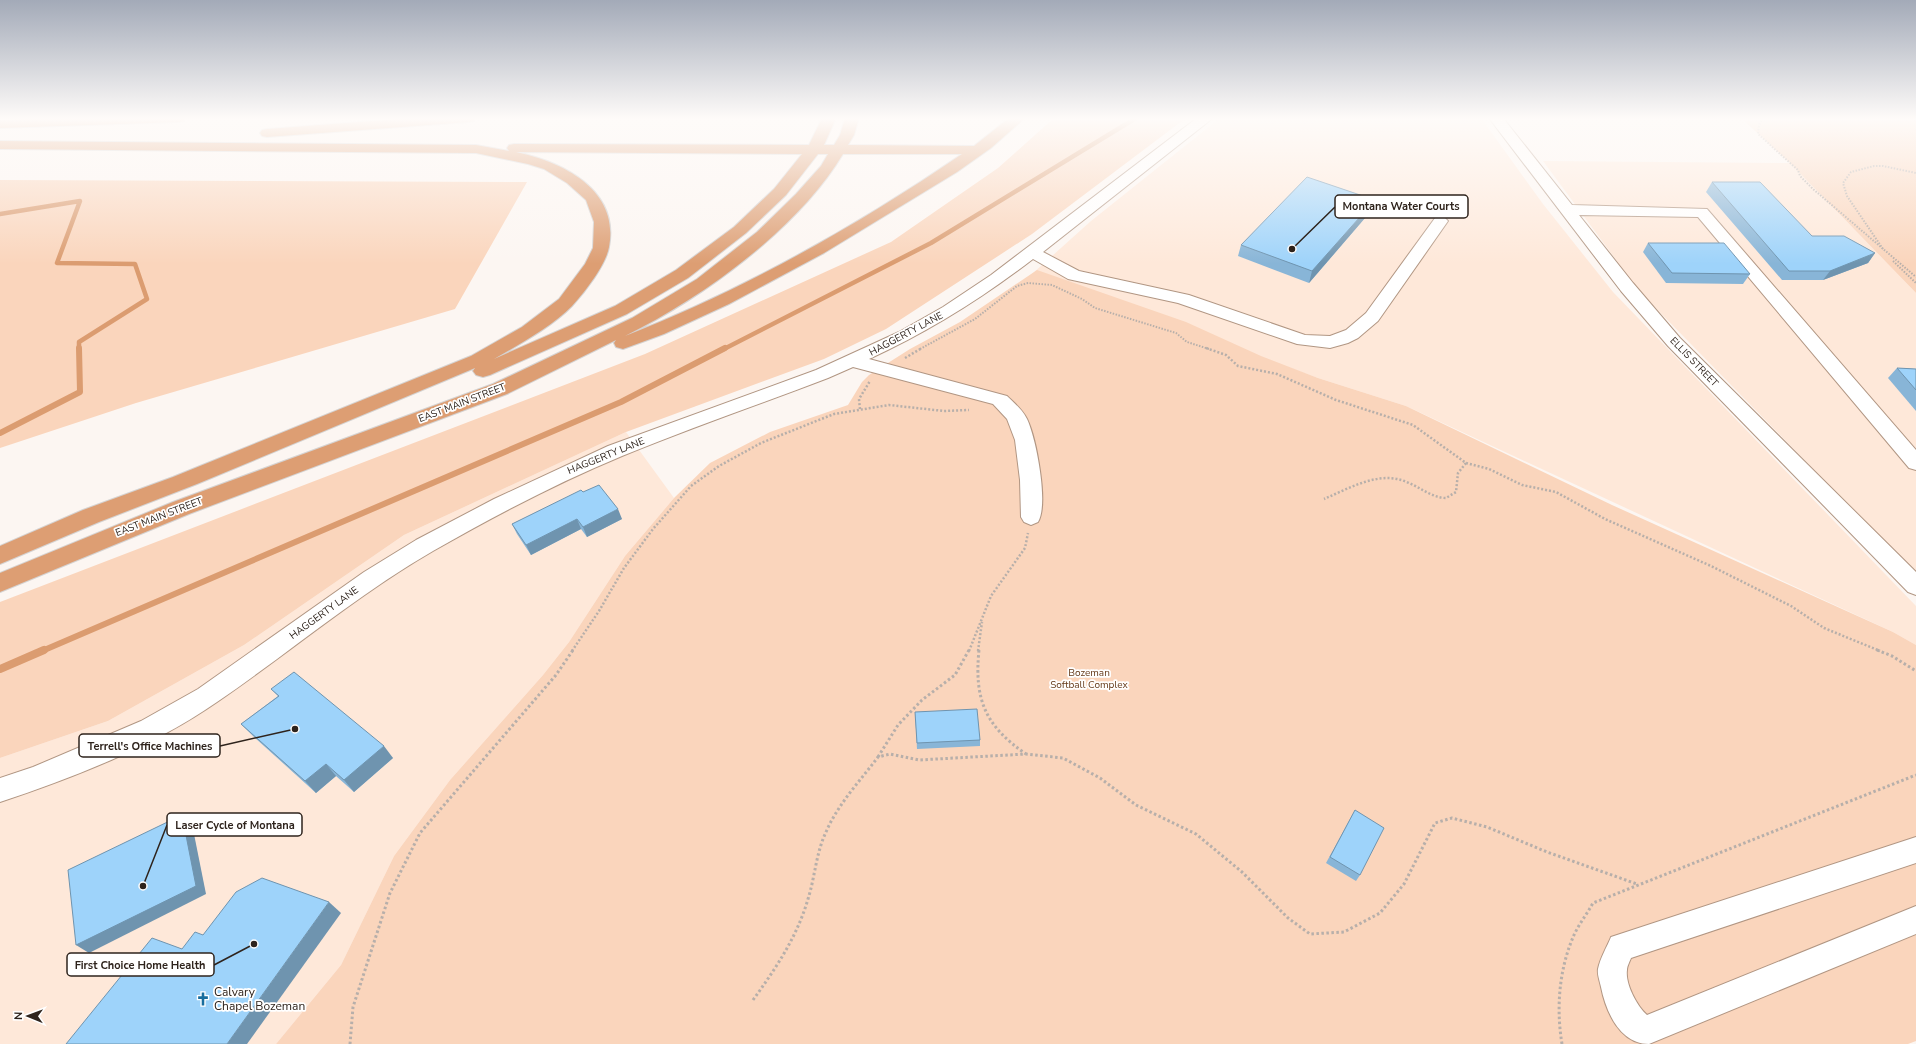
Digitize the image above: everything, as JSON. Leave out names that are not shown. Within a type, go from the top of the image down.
[{"type":"highway","points":[[177,484],[478,360],[528,331],[565,303],[594,264],[601,248],[602,222],[593,198],[572,180],[550,167]]},
{"type":"highway","points":[[0,555],[91,516],[494,367],[621,310],[682,274],[740,230],[780,192],[800,167]]},
{"type":"highway","name":"EAST MAIN STREET","points":[[0,583],[181,508],[500,390],[638,322],[703,283],[763,236],[802,197],[828,167]]},
{"type":"highway","points":[[500,390],[651,332],[746,290],[838,239],[954,167]]},
{"type":"street","name":"HAGGERTY LANE","points":[[0,790],[37,778],[150,729],[207,696],[372,578],[424,546],[501,504],[615,451],[719,414],[854,361],[905,336],[949,311],[1033,252],[1143,167]]},
{"type":"street","name":"ELLIS STREET","points":[[1534,167],[1627,287],[1674,342],[1916,586]]},
{"type":"street","points":[[1567,210],[1702,212],[1916,463]]},
{"type":"street","points":[[1033,252],[1064,270],[1074,274],[1183,299],[1303,340],[1330,342],[1342,340],[1352,334],[1372,317],[1440,221]]},
{"type":"street","points":[[854,361],[1000,400],[1017,418],[1026,452],[1031,496],[1031,517]]},
{"type":"street","points":[[1916,850],[1621,947],[1612,970],[1618,998],[1630,1020],[1644,1031],[1916,920]]},
{"type":"path","points":[[1794,167],[1798,170],[1800,176],[1813,189],[1887,254],[1916,277]]},
{"type":"path","points":[[1871,167],[1851,172],[1843,184],[1847,196],[1887,254],[1916,283]]},
{"type":"path","points":[[1878,167],[1916,173]]},
{"type":"path","points":[[860,409],[859,399],[872,378],[975,319],[1017,286],[1042,283],[1052,285],[1082,299],[1095,308],[1106,310],[1176,333],[1187,342],[1226,355],[1238,366],[1277,374],[1336,400],[1413,425],[1466,463],[1489,469],[1522,485],[1556,492],[1612,522],[1711,566],[1791,606],[1824,628],[1892,656],[1916,671]]},
{"type":"path","points":[[350,1044],[353,1007],[390,892],[420,833],[556,675],[599,611],[624,568],[653,529],[691,486],[718,466],[761,443],[834,414],[890,405],[944,411],[969,410]]},
{"type":"path","points":[[1324,499],[1371,479],[1395,478],[1417,486],[1434,497],[1445,498],[1456,492],[1458,473],[1466,463]]},
{"type":"path","points":[[753,1000],[778,966],[792,942],[808,899],[817,856],[830,824],[878,757],[898,725],[922,700],[955,675],[972,645],[992,596],[1025,548],[1031,517]]},
{"type":"path","points":[[983,617],[976,660],[977,685],[986,715],[1003,737],[1026,754]]},
{"type":"path","points":[[878,757],[890,754],[919,760],[1026,754],[1063,758],[1100,778],[1136,806],[1196,834],[1242,872],[1288,918],[1310,934],[1344,932],[1380,913],[1404,884],[1435,822],[1452,818],[1487,827],[1548,852],[1637,884]]},
{"type":"path","points":[[1562,1044],[1559,1029],[1559,989],[1573,937],[1593,902],[1916,775]]},
{"type":"shaded area","points":[[1159,167],[1516,167],[1543,204],[1613,292],[1916,606],[1916,645],[1893,632],[1406,406],[1318,378],[1032,274],[1091,221]]},
{"type":"shaded area","points":[[1547,167],[1794,167],[1916,293],[1916,574],[1639,291]]},
{"type":"shaded area","points":[[626,432],[674,498],[625,556],[569,642],[543,675],[450,780],[394,856],[341,965],[276,1044],[0,1044],[0,758],[108,721],[244,645],[404,535]]},
{"type":"green space","points":[[999,167],[1121,167],[1032,234],[886,329],[824,359],[626,432],[404,535],[244,645],[108,721],[0,758],[0,602],[645,354],[891,242]]},
{"type":"green space","points":[[1794,167],[1916,167],[1916,293]]},
{"type":"green space","points":[[0,180],[527,182],[455,309],[136,403],[0,448]]},
{"type":"green space","name":"Bozeman Softball Complex","points":[[1037,270],[1186,322],[1261,356],[1318,378],[1406,406],[1612,505],[1893,632],[1916,645],[1916,1041],[1908,1044],[276,1044],[341,965],[394,856],[450,780],[543,675],[569,642],[625,556],[674,498],[710,463],[770,432],[848,405],[862,382],[869,375],[910,349],[960,322]]},
{"type":"building","points":[[1307,177],[1375,200],[1312,271],[1241,245]]},
{"type":"building","points":[[1712,182],[1760,182],[1812,236],[1844,236],[1875,253],[1830,271],[1789,271]]},
{"type":"building","points":[[1648,243],[1724,243],[1750,274],[1672,273]]},
{"type":"building","points":[[1897,368],[1916,369],[1916,390]]},
{"type":"building","points":[[599,485],[618,509],[583,527],[577,519],[526,545],[512,524],[581,490],[583,492]]},
{"type":"building","points":[[294,672],[384,746],[344,780],[326,764],[305,781],[241,724],[279,696],[271,689]]},
{"type":"building","points":[[977,709],[980,740],[917,743],[915,712]]},
{"type":"building","points":[[1355,810],[1384,828],[1360,875],[1330,857]]},
{"type":"building","points":[[182,815],[196,886],[76,945],[68,870]]},
{"type":"building","points":[[262,878],[329,902],[227,1044],[66,1044],[152,938],[182,949],[195,932],[203,935],[236,892]]},
{"type":"waterway","points":[[724,349],[931,243],[1056,167]]},
{"type":"waterway","points":[[0,214],[80,201],[57,263],[135,264],[147,299],[79,342],[79,348]]},
{"type":"waterway","points":[[0,433],[80,392],[79,348]]},
{"type":"waterway","points":[[42,651],[621,402],[725,348]]},
{"type":"waterway","points":[[0,669],[44,650]]},
{"type":"place","name":"Montana Water Courts","points":[[1292,249]]},
{"type":"place","name":"Terrell's Office Machines","points":[[295,729]]},
{"type":"place","name":"Laser Cycle of Montana","points":[[143,886]]},
{"type":"place","name":"First Choice Home Health","points":[[254,944]]},
{"type":"place","name":"Calvary Chapel Bozeman","points":[[203,999]]}]
